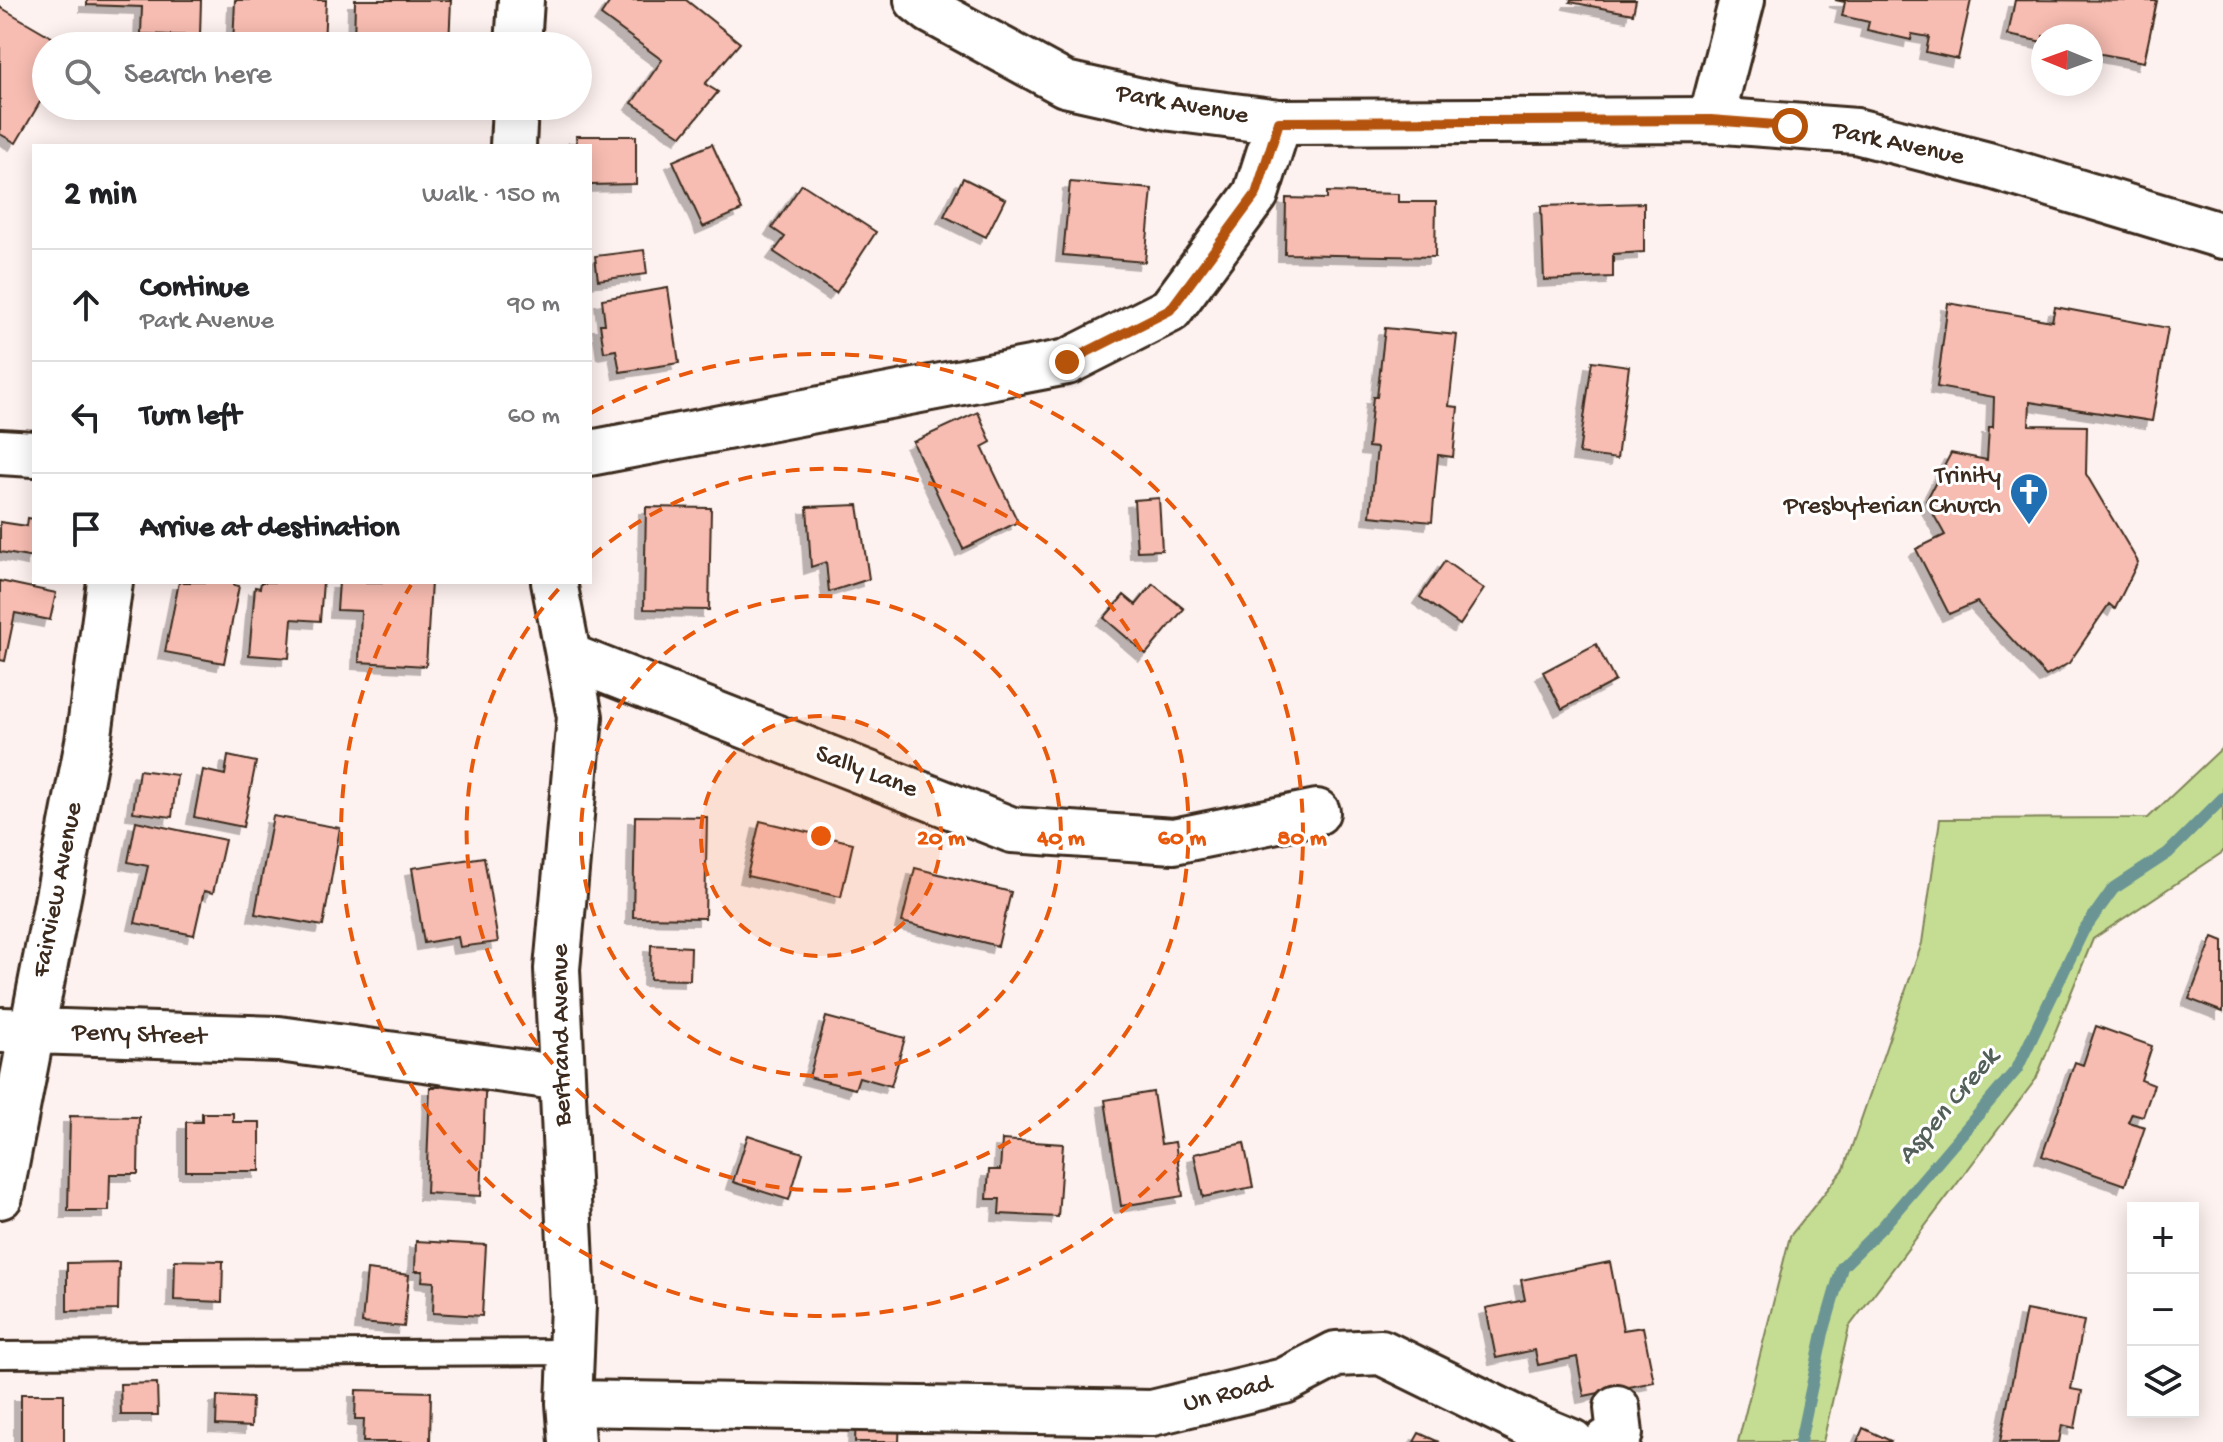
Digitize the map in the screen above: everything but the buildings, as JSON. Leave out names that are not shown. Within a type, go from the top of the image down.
[{"type":"street","points":[[519,32],[521,0]]},
{"type":"street","name":"Park Avenue","points":[[917,0],[931,11],[1065,84],[1172,108],[1279,122],[1711,120],[1856,131],[1988,165],[2223,236]]},
{"type":"street","points":[[1711,120],[1742,0]]},
{"type":"street","points":[[513,144],[514,120]]},
{"type":"street","points":[[592,453],[1067,362],[1170,310],[1256,194],[1279,122]]},
{"type":"street","points":[[0,452],[32,454]]},
{"type":"street","name":"Fairview Avenue","points":[[0,1196],[15,1032],[88,742],[110,584]]},
{"type":"street","name":"Bertrand Avenue","points":[[554,584],[580,717],[557,969],[573,1305],[570,1422]]},
{"type":"street","name":"Sally Lane","points":[[568,656],[1012,830],[1174,841],[1317,812]]},
{"type":"street","name":"Perry Street","points":[[15,1032],[279,1039],[562,1078]]},
{"type":"street","name":"Un Road","points":[[570,1422],[1152,1413],[1284,1381],[1336,1354],[1381,1352],[1526,1423],[1572,1442]]},
{"type":"lane","points":[[0,1355],[571,1352]]},
{"type":"green space","points":[[2223,747],[2223,852],[2093,939],[2036,1079],[1849,1327],[1823,1442],[1738,1442],[1790,1236],[1844,1169],[1922,943],[1940,819],[2148,818]]},
{"type":"waterway","name":"Aspen Creek","points":[[1800,1442],[1823,1333],[1842,1267],[1884,1225],[2017,1069],[2083,931],[2113,889],[2168,853],[2223,798]]},
{"type":"place","name":"Trinity Presbyterian Church","points":[[2029,526]]},
{"type":"route","points":[[1067,362],[1170,310],[1256,194],[1279,122],[1711,120],[1790,126]]}]
